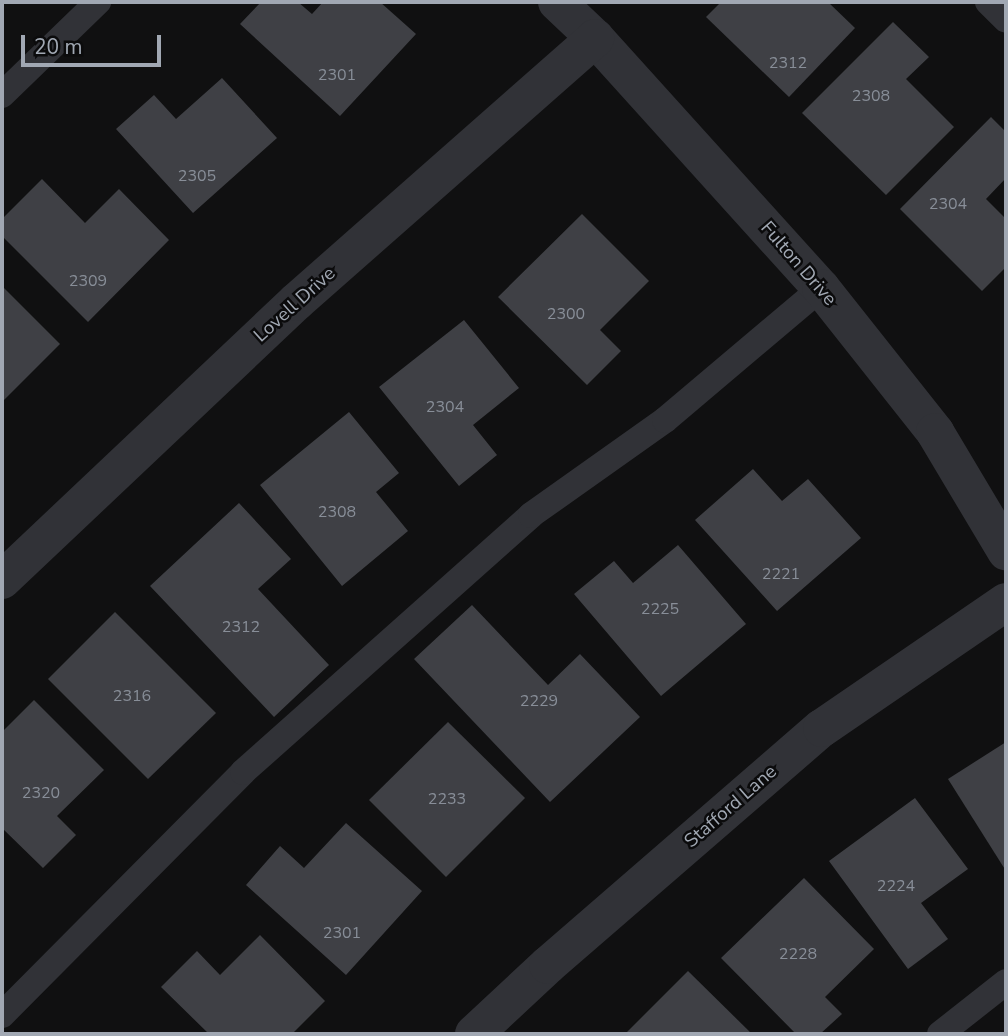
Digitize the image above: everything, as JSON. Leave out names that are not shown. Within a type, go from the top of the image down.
[{"type":"street","name":"Fulton Drive","points":[[557,2],[595,38],[821,288],[934,432],[1006,551]]},
{"type":"street","name":"Lovell Drive","points":[[2,580],[296,302],[595,38]]},
{"type":"street","name":"Stafford Lane","points":[[474,1034],[548,965],[822,728],[1006,602]]},
{"type":"lane","points":[[2,95],[98,2]]},
{"type":"lane","points":[[988,2],[1006,20]]},
{"type":"lane","points":[[2,1015],[243,772],[521,524],[665,420],[821,288]]},
{"type":"lane","points":[[940,1034],[1006,982]]},
{"type":"building","points":[[261,2],[298,2],[312,14],[323,2],[380,2],[416,34],[340,116],[240,24]]},
{"type":"building","points":[[721,2],[828,2],[855,28],[789,97],[706,17]]},
{"type":"building","points":[[893,22],[929,57],[906,79],[954,127],[886,195],[802,113]]},
{"type":"building","points":[[222,78],[277,138],[193,213],[116,129],[154,95],[176,119]]},
{"type":"building","points":[[991,117],[1006,132],[1006,178],[986,199],[1006,219],[1006,267],[982,291],[900,209]]},
{"type":"building","points":[[42,179],[85,223],[119,189],[169,240],[88,322],[2,236],[2,219]]},
{"type":"building","points":[[582,214],[649,281],[600,330],[621,351],[587,385],[498,297]]},
{"type":"building","points":[[2,286],[60,344],[2,402]]},
{"type":"building","points":[[464,320],[519,388],[473,425],[497,455],[459,486],[379,387]]},
{"type":"building","points":[[349,412],[399,473],[376,492],[408,531],[342,586],[260,485]]},
{"type":"building","points":[[753,469],[782,501],[808,479],[861,538],[777,611],[695,520]]},
{"type":"building","points":[[239,503],[291,559],[258,589],[329,665],[274,717],[150,586]]},
{"type":"building","points":[[678,545],[746,624],[661,696],[574,594],[614,561],[633,583]]},
{"type":"building","points":[[472,605],[548,685],[580,654],[640,717],[550,802],[414,659]]},
{"type":"building","points":[[115,612],[216,713],[148,779],[48,679]]},
{"type":"building","points":[[34,700],[104,770],[57,816],[76,835],[43,868],[2,828],[2,732]]},
{"type":"building","points":[[448,722],[525,798],[446,877],[369,800]]},
{"type":"building","points":[[1006,742],[1006,871],[948,779]]},
{"type":"building","points":[[915,798],[968,869],[921,903],[948,939],[908,969],[829,861]]},
{"type":"building","points":[[346,823],[422,891],[346,975],[246,885],[280,846],[304,868]]},
{"type":"building","points":[[804,878],[874,949],[825,997],[842,1014],[820,1034],[796,1034],[721,958]]},
{"type":"building","points":[[260,935],[325,1001],[292,1034],[209,1034],[161,987],[197,951],[220,975]]},
{"type":"building","points":[[688,971],[752,1034],[625,1034]]}]
